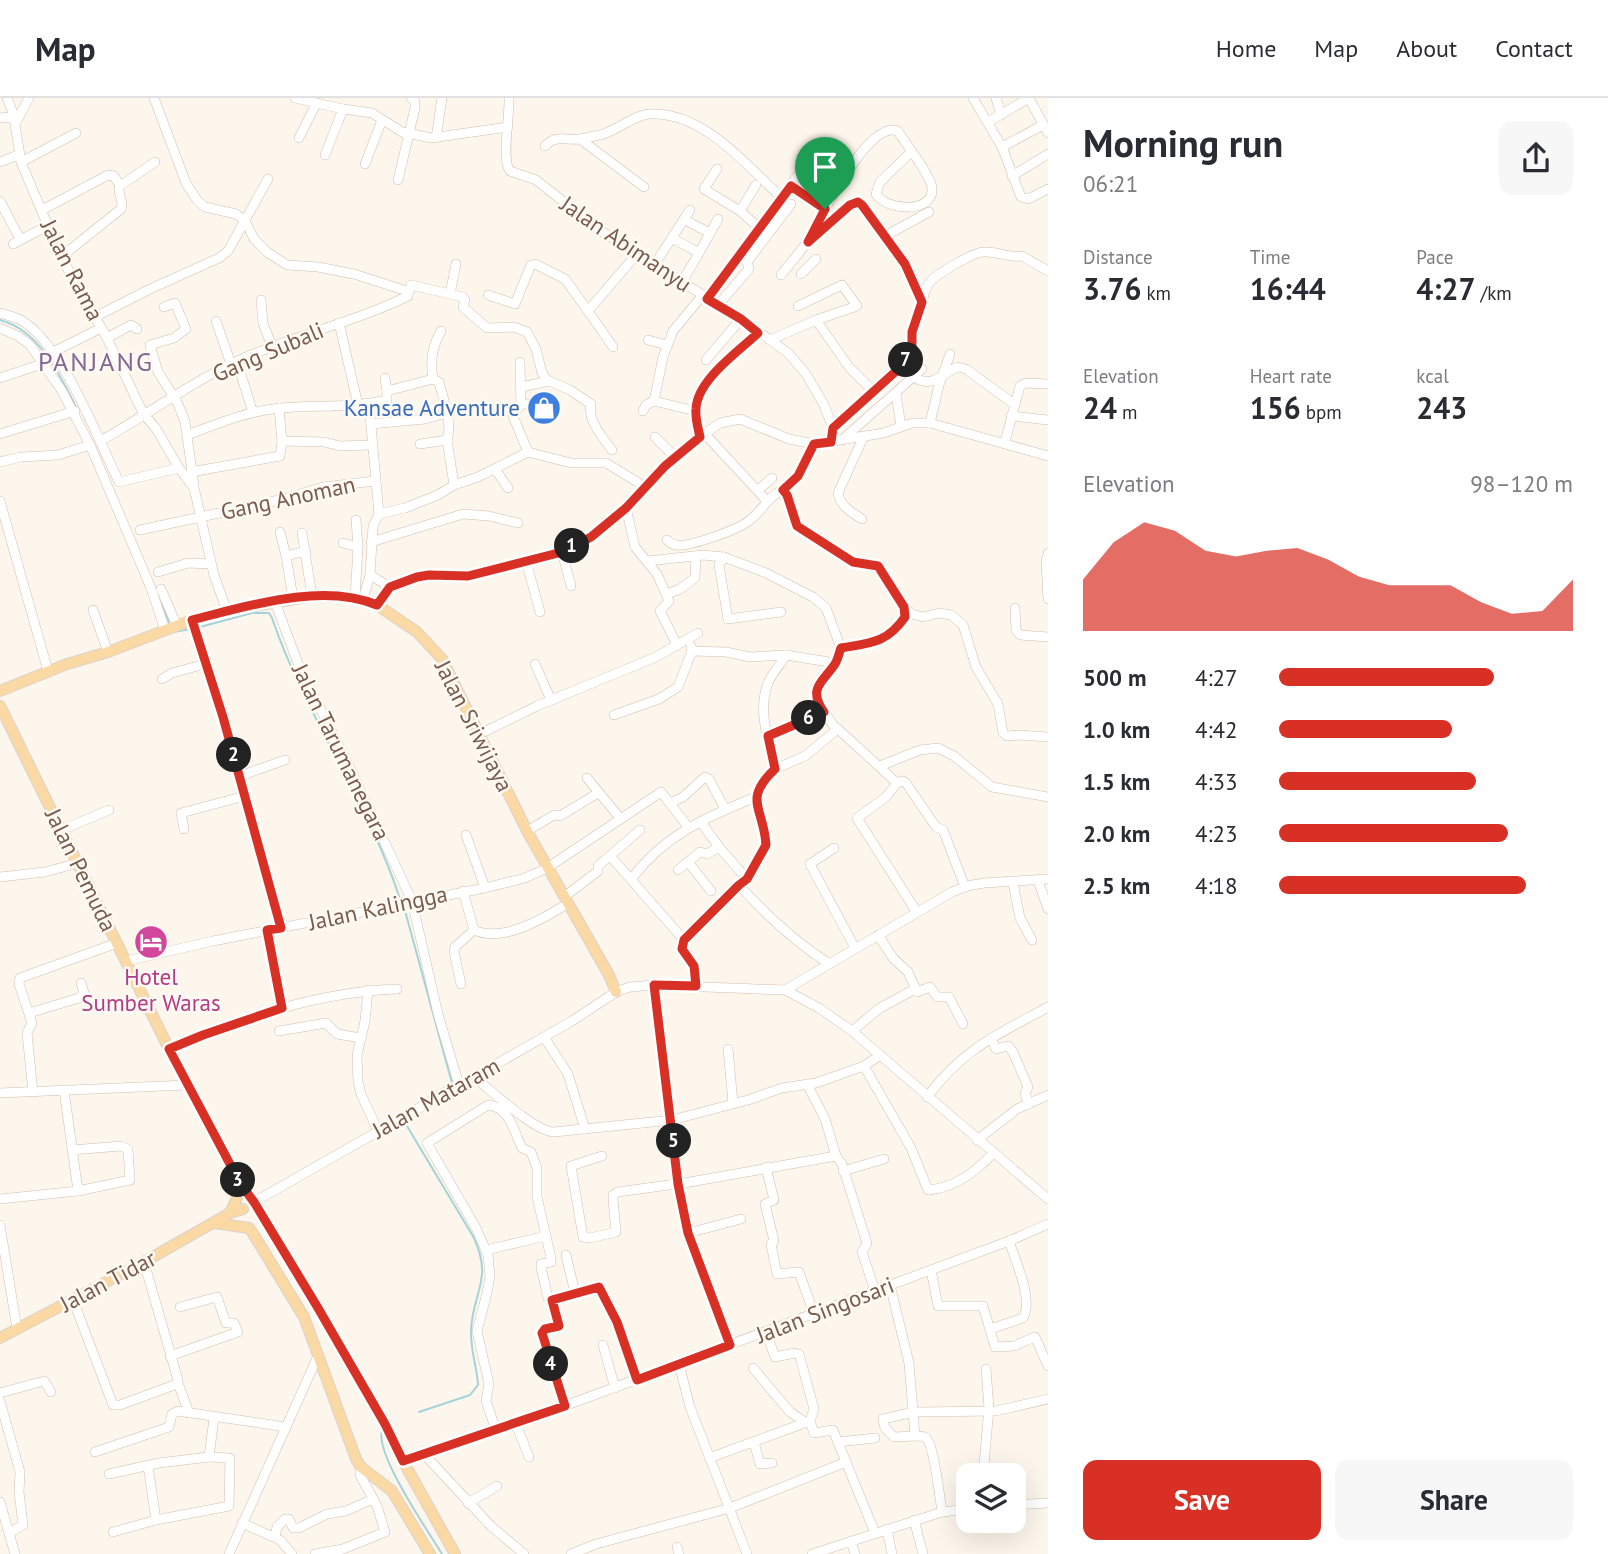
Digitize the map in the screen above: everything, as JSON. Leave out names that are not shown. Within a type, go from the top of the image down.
[{"type":"main road","name":"Jalan Sriwijaya","points":[[0,691],[48,671],[108,652],[192,620],[227,611],[312,596],[359,599],[383,597],[433,648],[446,667],[527,831],[617,992]]},
{"type":"main road","name":"Jalan Pemuda","points":[[0,706],[187,1085],[240,1183],[254,1202],[385,1424],[456,1554]]},
{"type":"main road","points":[[230,1213],[240,1183]]},
{"type":"main road","name":"Jalan Tidar","points":[[0,1338],[254,1202]]},
{"type":"main road","points":[[243,1209],[238,1221],[244,1228]]},
{"type":"main road","points":[[214,1223],[251,1229],[304,1317],[361,1467],[392,1491],[430,1554]]},
{"type":"street","points":[[7,98],[16,120],[20,159]]},
{"type":"street","points":[[16,120],[30,98]]},
{"type":"street","points":[[155,98],[186,183],[205,207],[236,214],[246,220],[254,239],[267,252],[287,265],[318,267],[354,274],[409,292],[411,285],[450,294],[465,299],[463,307],[487,328],[514,327],[527,332],[536,349],[542,373],[549,381],[570,390],[591,404],[590,411],[596,427],[612,450]]},
{"type":"street","points":[[295,98],[372,113],[408,133],[436,138],[508,127]]},
{"type":"street","points":[[398,180],[415,108],[415,102],[411,98]]},
{"type":"street","points":[[436,138],[442,98]]},
{"type":"street","name":"Jalan Abimanyu","points":[[509,98],[505,161],[510,171],[536,180],[601,231],[741,319],[788,354],[806,374],[824,405],[833,428]]},
{"type":"street","points":[[973,98],[1002,147],[1021,197],[1025,200],[1048,189]]},
{"type":"street","points":[[996,98],[1001,115]]},
{"type":"street","points":[[988,122],[1029,98],[1045,122],[1002,147]]},
{"type":"street","points":[[299,138],[316,104]]},
{"type":"street","points":[[325,155],[342,109]]},
{"type":"street","points":[[545,146],[553,140],[580,139],[612,131],[648,114],[671,116],[699,126],[732,151],[782,198]]},
{"type":"street","points":[[0,118],[16,120]]},
{"type":"street","points":[[365,164],[382,120]]},
{"type":"street","points":[[808,242],[860,153],[889,129],[898,131],[910,153],[929,174],[933,192],[931,199],[924,204],[910,207],[887,205],[876,194],[878,187],[910,153]]},
{"type":"street","points":[[0,162],[20,159],[76,133]]},
{"type":"street","points":[[580,139],[644,187]]},
{"type":"street","points":[[1012,176],[1048,154]]},
{"type":"street","name":"Jalan Rama","points":[[20,159],[61,257],[107,338],[144,415],[155,427],[178,467],[194,488],[211,564],[227,611]]},
{"type":"street","points":[[654,401],[667,345],[673,331],[759,228],[809,160]]},
{"type":"street","points":[[120,186],[155,162]]},
{"type":"street","points":[[717,169],[704,189],[740,211],[759,228]]},
{"type":"street","points":[[42,210],[108,175],[114,176],[120,186],[119,193],[123,201],[121,209],[61,257]]},
{"type":"street","points":[[95,317],[219,258],[228,251],[268,178]]},
{"type":"street","points":[[740,211],[756,185]]},
{"type":"street","points":[[791,186],[825,209]]},
{"type":"street","points":[[0,201],[16,242],[49,225]]},
{"type":"street","points":[[781,275],[808,242],[850,205],[858,202],[905,264],[922,302]]},
{"type":"street","points":[[718,305],[749,269],[747,262],[791,204]]},
{"type":"street","points":[[655,264],[691,210]]},
{"type":"street","points":[[885,236],[929,212]]},
{"type":"street","points":[[682,282],[718,219]]},
{"type":"street","points":[[685,220],[710,233]]},
{"type":"street","points":[[672,238],[699,253]]},
{"type":"street","points":[[836,441],[833,428],[904,364],[912,348],[912,332],[928,284],[935,276],[978,252],[1022,256],[1048,271]]},
{"type":"street","points":[[588,311],[636,255]]},
{"type":"street","points":[[796,255],[805,271],[816,259]]},
{"type":"street","points":[[450,294],[456,264]]},
{"type":"street","points":[[488,295],[514,304],[529,270],[535,264],[544,267],[565,279],[613,347]]},
{"type":"street","points":[[770,340],[857,306],[842,285],[798,306]]},
{"type":"street","name":"Gang Subali","points":[[0,462],[21,457],[50,456],[95,443],[172,396],[234,363],[307,332],[340,323],[408,297],[409,292]]},
{"type":"street","points":[[261,300],[263,323],[271,347]]},
{"type":"street","points":[[164,307],[175,303],[186,329],[174,338],[150,345],[158,372],[177,402],[185,421],[194,488]]},
{"type":"street","points":[[0,313],[20,320],[53,352],[77,410],[119,482],[178,467]]},
{"type":"street","points":[[706,360],[741,319]]},
{"type":"street","points":[[816,320],[849,367],[874,392]]},
{"type":"street","points":[[216,321],[253,413]]},
{"type":"street","points":[[340,323],[358,405]]},
{"type":"street","points":[[107,338],[129,325],[137,329]]},
{"type":"street","points":[[0,328],[24,340],[77,410]]},
{"type":"street","points":[[53,352],[101,328]]},
{"type":"street","points":[[441,331],[435,341],[431,359],[440,380],[454,485]]},
{"type":"street","points":[[758,333],[699,391],[695,411],[702,435],[767,500]]},
{"type":"street","points":[[648,341],[667,345]]},
{"type":"street","points":[[930,423],[950,354]]},
{"type":"street","points":[[520,362],[521,404],[513,418],[523,427],[528,453]]},
{"type":"street","points":[[0,378],[42,364]]},
{"type":"street","points":[[914,377],[925,383],[958,367],[966,369],[1014,404]]},
{"type":"street","points":[[836,441],[896,394],[922,369]]},
{"type":"street","points":[[187,435],[253,413],[279,408],[338,408],[388,400],[385,378]]},
{"type":"street","points":[[387,391],[440,380]]},
{"type":"street","points":[[520,387],[549,381]]},
{"type":"street","points":[[1005,442],[1014,404],[1023,384],[1048,384]]},
{"type":"street","points":[[896,394],[901,426]]},
{"type":"street","points":[[643,411],[646,405],[654,401],[695,411]]},
{"type":"street","points":[[359,599],[370,575],[373,526],[379,514],[369,404]]},
{"type":"street","points":[[521,404],[541,404]]},
{"type":"street","points":[[191,472],[279,456],[282,441],[279,408]]},
{"type":"street","points":[[0,434],[77,410]]},
{"type":"street","points":[[371,424],[425,419],[446,413]]},
{"type":"street","points":[[1011,416],[1048,420]]},
{"type":"street","points":[[370,575],[383,597],[417,577],[468,576],[562,552],[598,532],[626,508],[670,461],[702,435],[720,424],[740,419],[777,436],[814,444],[863,438],[901,426],[930,423],[1048,456]]},
{"type":"street","points":[[655,437],[670,461]]},
{"type":"street","points":[[862,519],[844,506],[838,493],[863,438]]},
{"type":"street","points":[[420,444],[447,440]]},
{"type":"street","points":[[282,441],[324,442],[340,446],[372,444]]},
{"type":"street","points":[[95,443],[151,588],[171,628]]},
{"type":"street","points":[[667,540],[674,545],[680,545],[749,522],[767,500],[798,476],[814,444]]},
{"type":"street","points":[[379,514],[405,508],[438,495],[454,485],[528,453],[571,463],[606,463],[644,486]]},
{"type":"street","points":[[495,469],[508,488]]},
{"type":"street","points":[[758,490],[772,478]]},
{"type":"street","name":"Gang Anoman","points":[[140,530],[284,499],[323,487],[376,481]]},
{"type":"street","points":[[783,490],[797,526],[853,562],[878,566],[904,607],[912,614],[923,617],[939,613],[957,618],[963,625],[976,667],[998,704],[1003,733],[1007,736],[1048,737]]},
{"type":"street","points":[[0,502],[48,671]]},
{"type":"street","points":[[626,508],[637,553],[648,561],[667,594],[669,601],[660,611],[677,645]]},
{"type":"street","points":[[371,542],[463,514],[489,516],[518,523]]},
{"type":"street","points":[[356,520],[359,599]]},
{"type":"street","points":[[280,532],[292,598]]},
{"type":"street","points":[[302,533],[312,596]]},
{"type":"street","points":[[343,543],[358,547]]},
{"type":"street","points":[[286,556],[306,551]]},
{"type":"street","points":[[562,552],[571,586]]},
{"type":"street","points":[[1048,553],[1048,599]]},
{"type":"street","points":[[648,561],[696,556],[724,557],[766,573],[813,597],[826,608],[841,648],[835,663],[822,677],[817,700],[838,729],[897,783]]},
{"type":"street","points":[[667,594],[680,589],[695,578],[696,556]]},
{"type":"street","points":[[724,557],[719,565],[728,619],[781,612]]},
{"type":"street","points":[[526,561],[540,612]]},
{"type":"street","points":[[158,572],[188,563],[211,564]]},
{"type":"street","points":[[161,589],[171,628]]},
{"type":"street","name":"Jalan Tarumanegara","points":[[275,602],[299,666],[412,901],[438,1014],[459,1085]]},
{"type":"street","points":[[841,648],[878,641],[895,631],[905,617],[904,607]]},
{"type":"street","points":[[1015,608],[1016,630],[1020,635],[1048,637]]},
{"type":"street","points":[[93,610],[108,652]]},
{"type":"street","points":[[192,620],[240,776],[281,928]]},
{"type":"street","points":[[480,734],[551,700],[656,657],[698,633]]},
{"type":"street","points":[[614,715],[659,699],[678,687],[692,651],[689,640]]},
{"type":"street","points":[[692,651],[726,652],[750,657],[786,655],[835,663]]},
{"type":"street","points":[[775,769],[763,701],[769,680],[786,655]]},
{"type":"street","points":[[162,679],[205,664]]},
{"type":"street","points":[[535,664],[551,700]]},
{"type":"street","points":[[768,736],[824,712]]},
{"type":"street","points":[[696,986],[694,966],[682,949],[684,940],[747,879],[766,845],[756,797],[765,779],[775,769],[805,756],[838,729]]},
{"type":"street","points":[[880,766],[920,750],[938,748],[954,756],[992,787],[1048,797]]},
{"type":"street","points":[[240,776],[285,760]]},
{"type":"street","points":[[688,827],[670,803],[683,797],[705,777],[709,779],[725,809]]},
{"type":"street","points":[[587,778],[620,818]]},
{"type":"street","points":[[916,911],[857,818],[886,797],[897,783],[906,783],[936,827],[943,830],[965,887]]},
{"type":"street","name":"Jalan Kalingga","points":[[126,961],[525,878],[547,869],[661,792],[670,803]]},
{"type":"street","points":[[527,831],[554,815],[560,816],[598,793]]},
{"type":"street","points":[[184,829],[181,813],[245,796]]},
{"type":"street","points":[[632,878],[659,848],[688,827],[756,797]]},
{"type":"street","points":[[61,830],[109,810]]},
{"type":"street","points":[[701,822],[747,879]]},
{"type":"street","points":[[463,891],[474,930],[484,935],[539,921],[566,901],[598,871],[598,866],[640,830]]},
{"type":"street","points":[[466,835],[485,888]]},
{"type":"street","points":[[678,870],[700,852],[707,854],[719,847]]},
{"type":"street","points":[[834,848],[810,864],[855,948]]},
{"type":"street","points":[[611,857],[684,940]]},
{"type":"street","points":[[688,862],[711,891]]},
{"type":"street","points":[[0,877],[45,872],[78,863]]},
{"type":"street","points":[[785,990],[916,911],[965,887],[984,883],[1048,879]]},
{"type":"street","points":[[1038,881],[1048,909]]},
{"type":"street","points":[[1013,883],[1020,918],[1032,940]]},
{"type":"street","points":[[739,885],[799,944],[828,963]]},
{"type":"street","points":[[267,930],[282,1008]]},
{"type":"street","points":[[461,984],[454,952],[474,930]]},
{"type":"street","points":[[878,935],[893,958],[908,972],[915,989],[918,992],[931,987],[937,997],[949,997],[964,1024]]},
{"type":"street","points":[[33,1092],[27,1032],[32,1023],[19,984],[20,978],[117,943]]},
{"type":"street","points":[[29,1013],[79,998],[84,993],[81,983]]},
{"type":"street","points":[[617,992],[629,987],[654,985],[785,990],[819,1008],[852,1031],[1048,1199]]},
{"type":"street","points":[[654,985],[678,1184],[688,1233],[730,1345]]},
{"type":"street","points":[[169,1049],[282,1008],[368,990],[397,989]]},
{"type":"street","points":[[852,1031],[880,1008],[915,989]]},
{"type":"street","points":[[368,990],[357,1055],[358,1082],[377,1131]]},
{"type":"street","name":"Jalan Mataram","points":[[254,1202],[544,1037],[617,992]]},
{"type":"street","points":[[928,1097],[946,1072],[974,1048],[1048,1007]]},
{"type":"street","points":[[279,1031],[326,1024],[337,1034],[361,1038]]},
{"type":"street","points":[[544,1037],[568,1074],[585,1129]]},
{"type":"street","points":[[991,1038],[996,1049],[1008,1046],[1013,1052],[1028,1087],[1025,1094],[1029,1104]]},
{"type":"street","points":[[728,1049],[733,1104]]},
{"type":"street","points":[[474,1077],[545,1132],[672,1120],[782,1088],[816,1083],[864,1066],[879,1056]]},
{"type":"street","points":[[864,1066],[911,1149],[928,1190],[962,1180],[976,1171],[993,1153]]},
{"type":"street","points":[[807,1084],[825,1119],[836,1156],[840,1159],[866,1243],[862,1252],[876,1291]]},
{"type":"street","points":[[0,1093],[187,1085]]},
{"type":"street","points":[[64,1090],[78,1191]]},
{"type":"street","points":[[977,1140],[1017,1110],[1048,1095]]},
{"type":"street","points":[[496,1430],[486,1401],[489,1384],[477,1331],[490,1276],[486,1250],[427,1142],[488,1105],[496,1107],[511,1121],[522,1148],[533,1156],[538,1176],[537,1197],[551,1261],[541,1265],[548,1298],[552,1300],[559,1326],[545,1329],[542,1333],[565,1406]]},
{"type":"street","points":[[0,1199],[78,1191],[130,1180],[128,1149],[121,1146],[72,1150]]},
{"type":"street","points":[[602,1156],[570,1166],[583,1237],[616,1232],[613,1195],[836,1156]]},
{"type":"street","points":[[843,1171],[884,1159]]},
{"type":"street","points":[[766,1167],[774,1200],[765,1204],[774,1241],[771,1244],[777,1274],[799,1272],[814,1314]]},
{"type":"street","points":[[688,1233],[741,1219]]},
{"type":"street","name":"Jalan Singosari","points":[[403,1461],[637,1380],[1048,1224]]},
{"type":"street","points":[[0,1226],[17,1329]]},
{"type":"street","points":[[486,1250],[546,1236]]},
{"type":"street","points":[[990,1329],[1023,1318],[1026,1312],[1027,1295],[1009,1241]]},
{"type":"street","points":[[566,1255],[575,1293]]},
{"type":"street","points":[[144,1262],[188,1413]]},
{"type":"street","points":[[931,1270],[938,1306],[983,1306],[996,1347],[1014,1346],[1035,1337],[1048,1366]]},
{"type":"street","points":[[890,1285],[909,1363],[915,1436]]},
{"type":"street","points":[[552,1300],[597,1286],[601,1288],[617,1322],[637,1380]]},
{"type":"street","points":[[170,1356],[238,1332],[234,1323],[226,1323],[217,1297],[180,1307]]},
{"type":"street","points":[[73,1300],[113,1405],[120,1405],[178,1383]]},
{"type":"street","points":[[709,1458],[807,1421],[814,1409],[799,1354],[775,1357],[766,1332]]},
{"type":"street","points":[[603,1345],[615,1388]]},
{"type":"street","points":[[229,1554],[318,1356]]},
{"type":"street","points":[[679,1364],[690,1407],[747,1554]]},
{"type":"street","points":[[753,1368],[790,1412],[807,1421],[814,1433],[833,1430],[875,1533]]},
{"type":"street","points":[[984,1463],[989,1411],[986,1369]]},
{"type":"street","points":[[0,1393],[42,1381],[51,1392]]},
{"type":"street","points":[[942,1512],[928,1440],[915,1436],[894,1437],[886,1428],[883,1419],[914,1412],[989,1411],[1048,1399]]},
{"type":"street","points":[[0,1401],[21,1475],[19,1489],[23,1525],[9,1533]]},
{"type":"street","points":[[95,1452],[169,1427],[175,1411],[286,1427]]},
{"type":"street","points":[[209,1457],[214,1418]]},
{"type":"street","points":[[516,1424],[529,1457]]},
{"type":"street","points":[[838,1442],[875,1438]]},
{"type":"street","points":[[754,1442],[760,1464],[772,1462]]},
{"type":"street","points":[[423,1453],[468,1503],[524,1554]]},
{"type":"street","points":[[109,1474],[180,1459],[230,1458],[229,1506],[156,1520],[113,1532]]},
{"type":"street","points":[[571,1554],[596,1544],[730,1508],[846,1462]]},
{"type":"street","points":[[148,1466],[156,1520]]},
{"type":"street","points":[[315,1554],[355,1546],[385,1533],[373,1499],[360,1475],[361,1467]]},
{"type":"street","points":[[468,1503],[497,1486]]},
{"type":"street","points":[[275,1537],[278,1525],[285,1519],[289,1519],[293,1528],[299,1528],[323,1516],[346,1511],[373,1499]]},
{"type":"street","points":[[0,1502],[15,1554]]},
{"type":"street","points":[[1026,1504],[1048,1503]]},
{"type":"street","points":[[812,1554],[914,1520],[956,1510]]},
{"type":"street","points":[[914,1520],[923,1554]]},
{"type":"street","points":[[242,1523],[281,1540],[292,1554]]},
{"type":"street","points":[[887,1529],[892,1554]]},
{"type":"street","points":[[851,1541],[855,1554]]},
{"type":"waterway","points":[[0,320],[14,325],[37,344],[47,356],[77,409]]},
{"type":"waterway","points":[[161,604],[170,624]]},
{"type":"waterway","points":[[200,627],[252,613],[269,613],[301,689],[371,827],[400,899]]},
{"type":"waterway","points":[[173,632],[191,629]]},
{"type":"waterway","points":[[404,907],[452,1083],[418,1104]]},
{"type":"waterway","points":[[404,1121],[474,1238],[482,1265],[471,1330],[478,1385],[470,1395],[419,1412]]},
{"type":"waterway","points":[[382,1431],[386,1457],[394,1474],[442,1554]]},
{"type":"place","name":"Kansae Adventure","points":[[544,408]]},
{"type":"place","name":"Hotel Sumber Waras","points":[[151,942]]},
{"type":"district","name":"PANJANG","points":[[96,362]]},
{"type":"route","points":[[791,186],[825,209],[808,242],[850,205],[858,202],[905,264],[922,302],[912,332],[912,348],[904,364],[833,428],[831,442],[814,444],[798,476],[783,490],[790,502],[797,526],[853,562],[878,566],[904,607],[905,617],[895,631],[878,641],[841,648],[835,663],[822,677],[818,686],[817,700],[824,712],[768,736],[775,769],[765,779],[756,797],[766,845],[747,879],[684,940],[681,948],[694,966],[696,986],[654,985],[678,1184],[688,1233],[730,1345],[637,1380],[617,1322],[601,1288],[597,1286],[552,1300],[559,1326],[545,1329],[542,1333],[565,1406],[403,1461],[385,1424],[328,1325],[240,1183],[169,1049],[282,1008],[267,930],[281,928],[223,717],[192,620],[312,596],[355,598],[377,605],[390,587],[417,577],[468,576],[562,552],[591,537],[626,508],[665,466],[700,437],[695,411],[699,391],[758,333],[741,319],[707,299],[791,186]]}]
